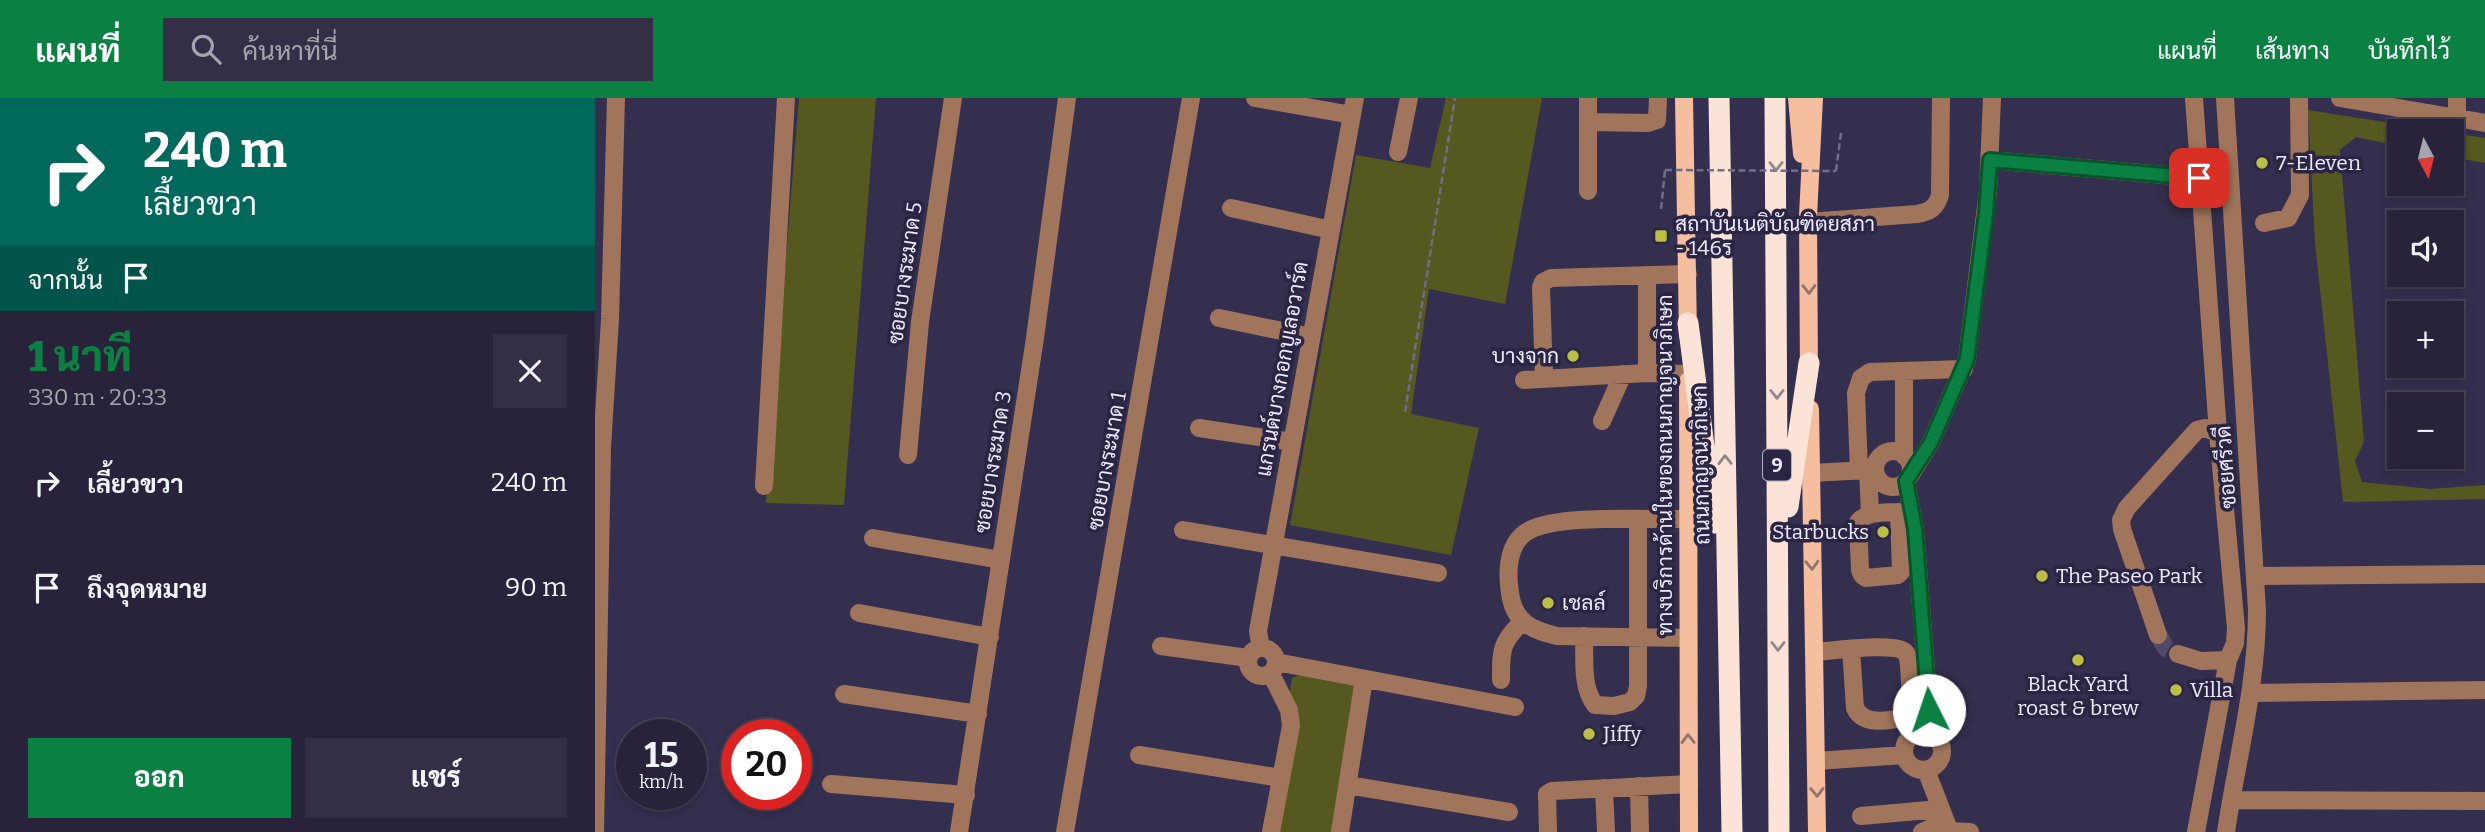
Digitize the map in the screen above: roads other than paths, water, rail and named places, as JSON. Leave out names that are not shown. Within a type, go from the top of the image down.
[{"type":"highway","name":"ถนนกาญจนาภิเษก","points":[[1719,98],[1732,832]]},
{"type":"highway","name":"9","points":[[1775,98],[1779,832]]},
{"type":"highway","points":[[1688,323],[1728,626]]},
{"type":"highway","points":[[1778,572],[1809,363]]},
{"type":"main road","name":"ทางบริการด้านในของถนนกาญจนาภิเษก","points":[[1684,98],[1688,274],[1689,832]]},
{"type":"main road","points":[[1687,185],[1692,98]]},
{"type":"main road","points":[[1797,98],[1808,219]]},
{"type":"main road","points":[[1814,98],[1808,219],[1817,832]]},
{"type":"street","points":[[595,832],[602,318],[616,98]]},
{"type":"street","points":[[764,486],[786,98]]},
{"type":"street","name":"ซอยบางระมาด 5","points":[[908,455],[920,322],[953,98]]},
{"type":"street","name":"ซอยบางระมาด 3","points":[[959,832],[1035,338],[1067,98]]},
{"type":"street","name":"ซอยบางระมาด 1","points":[[1065,832],[1191,98]]},
{"type":"street","points":[[1255,98],[1353,106]]},
{"type":"street","points":[[1398,152],[1409,98]]},
{"type":"street","points":[[1588,98],[1588,191]]},
{"type":"street","points":[[1589,122],[1648,123],[1657,120],[1658,98]]},
{"type":"street","points":[[1808,219],[1929,212],[1937,204],[1940,195],[1941,98]]},
{"type":"street","points":[[1867,470],[1890,487],[1904,481],[1931,442],[1964,369],[1986,213],[1992,98]]},
{"type":"street","points":[[2195,98],[2218,433],[2236,628],[2196,832]]},
{"type":"street","name":"ซอยศรีวดี","points":[[2225,98],[2257,640],[2251,694],[2226,832]]},
{"type":"street","points":[[2264,223],[2288,218],[2300,195],[2299,98]]},
{"type":"street","points":[[2457,98],[2457,118]]},
{"type":"street","points":[[2350,99],[2485,123]]},
{"type":"street","name":"แกรนด์บางกอกบูเลอวาร์ด","points":[[1254,653],[1353,106]]},
{"type":"street","points":[[1990,160],[2199,178]]},
{"type":"street","points":[[1231,208],[1331,230]]},
{"type":"street","points":[[1544,378],[1543,282],[1551,278],[1688,274]]},
{"type":"street","points":[[1647,275],[1647,373]]},
{"type":"street","points":[[1219,318],[1311,337]]},
{"type":"street","points":[[1870,514],[1856,393],[1859,380],[1870,372],[1964,369]]},
{"type":"street","points":[[1903,372],[1905,456]]},
{"type":"street","points":[[1524,380],[1647,373],[1687,374]]},
{"type":"street","points":[[1602,421],[1623,374]]},
{"type":"street","points":[[1199,428],[1292,442]]},
{"type":"street","points":[[2158,635],[2122,529],[2122,520],[2127,508],[2197,430],[2205,428],[2218,433]]},
{"type":"street","points":[[1810,473],[1867,470],[1884,453],[1896,452],[1905,456],[1910,463],[1899,512],[1901,572],[1898,575],[1866,578],[1860,570],[1860,519],[1870,514],[1899,512]]},
{"type":"street","points":[[1904,481],[1915,529],[1931,733]]},
{"type":"street","points":[[1687,638],[1638,635],[1557,636],[1537,631],[1522,622],[1511,599],[1507,574],[1512,553],[1522,534],[1537,526],[1563,520],[1689,519]]},
{"type":"street","points":[[1584,636],[1586,689],[1595,705],[1604,707],[1630,702],[1636,696],[1638,686],[1638,520]]},
{"type":"street","points":[[1183,530],[1438,573]]},
{"type":"street","points":[[873,538],[1001,559]]},
{"type":"street","points":[[2255,576],[2485,574]]},
{"type":"street","points":[[859,613],[990,637]]},
{"type":"street","points":[[1501,680],[1503,644],[1522,622]]},
{"type":"street","points":[[1161,646],[1254,653],[1270,650],[1289,710],[1291,726],[1271,832]]},
{"type":"street","points":[[1815,652],[1851,649],[1896,647],[1905,651],[1911,704],[1905,717],[1867,720],[1858,714],[1855,708],[1851,649]]},
{"type":"street","points":[[1254,653],[1247,666],[1253,674],[1262,677],[1274,668],[1364,679],[1515,707]]},
{"type":"street","points":[[2178,654],[2201,661],[2228,660]]},
{"type":"street","points":[[1341,832],[1364,679]]},
{"type":"street","points":[[2251,694],[2485,690]]},
{"type":"street","points":[[844,694],[978,714]]},
{"type":"street","points":[[1918,732],[1931,733],[1940,741],[1942,753],[1937,764],[1926,770],[1913,768],[1904,755],[1904,745],[1918,732]]},
{"type":"street","points":[[1139,755],[1282,778]]},
{"type":"street","points":[[1816,761],[1904,755]]},
{"type":"street","points":[[1926,770],[1946,823]]},
{"type":"street","points":[[831,784],[966,795]]},
{"type":"street","points":[[1548,832],[1546,801],[1549,792],[1689,784]]},
{"type":"street","points":[[1348,785],[1509,812]]},
{"type":"street","points":[[1639,786],[1640,832]]},
{"type":"street","points":[[1604,788],[1606,832]]},
{"type":"street","points":[[2231,800],[2485,801]]},
{"type":"street","points":[[1861,816],[1946,823],[1970,832]]},
{"type":"street","points":[[1922,832],[1946,823]]},
{"type":"tunnel","points":[[2158,635],[2166,648],[2178,654]]},
{"type":"place","name":"7-Eleven","points":[[2262,163]]},
{"type":"place","name":"สถาบันเนติบัณฑิตยสภา - 146ร","points":[[1661,236]]},
{"type":"place","name":"บางจาก","points":[[1573,356]]},
{"type":"place","name":"Starbucks","points":[[1883,532]]},
{"type":"place","name":"The Paseo Park","points":[[2042,576]]},
{"type":"place","name":"เชลล์","points":[[1548,603]]},
{"type":"place","name":"Black Yard roast & brew","points":[[2078,660]]},
{"type":"place","name":"Villa","points":[[2176,690]]},
{"type":"place","name":"Jiffy","points":[[1589,734]]}]
